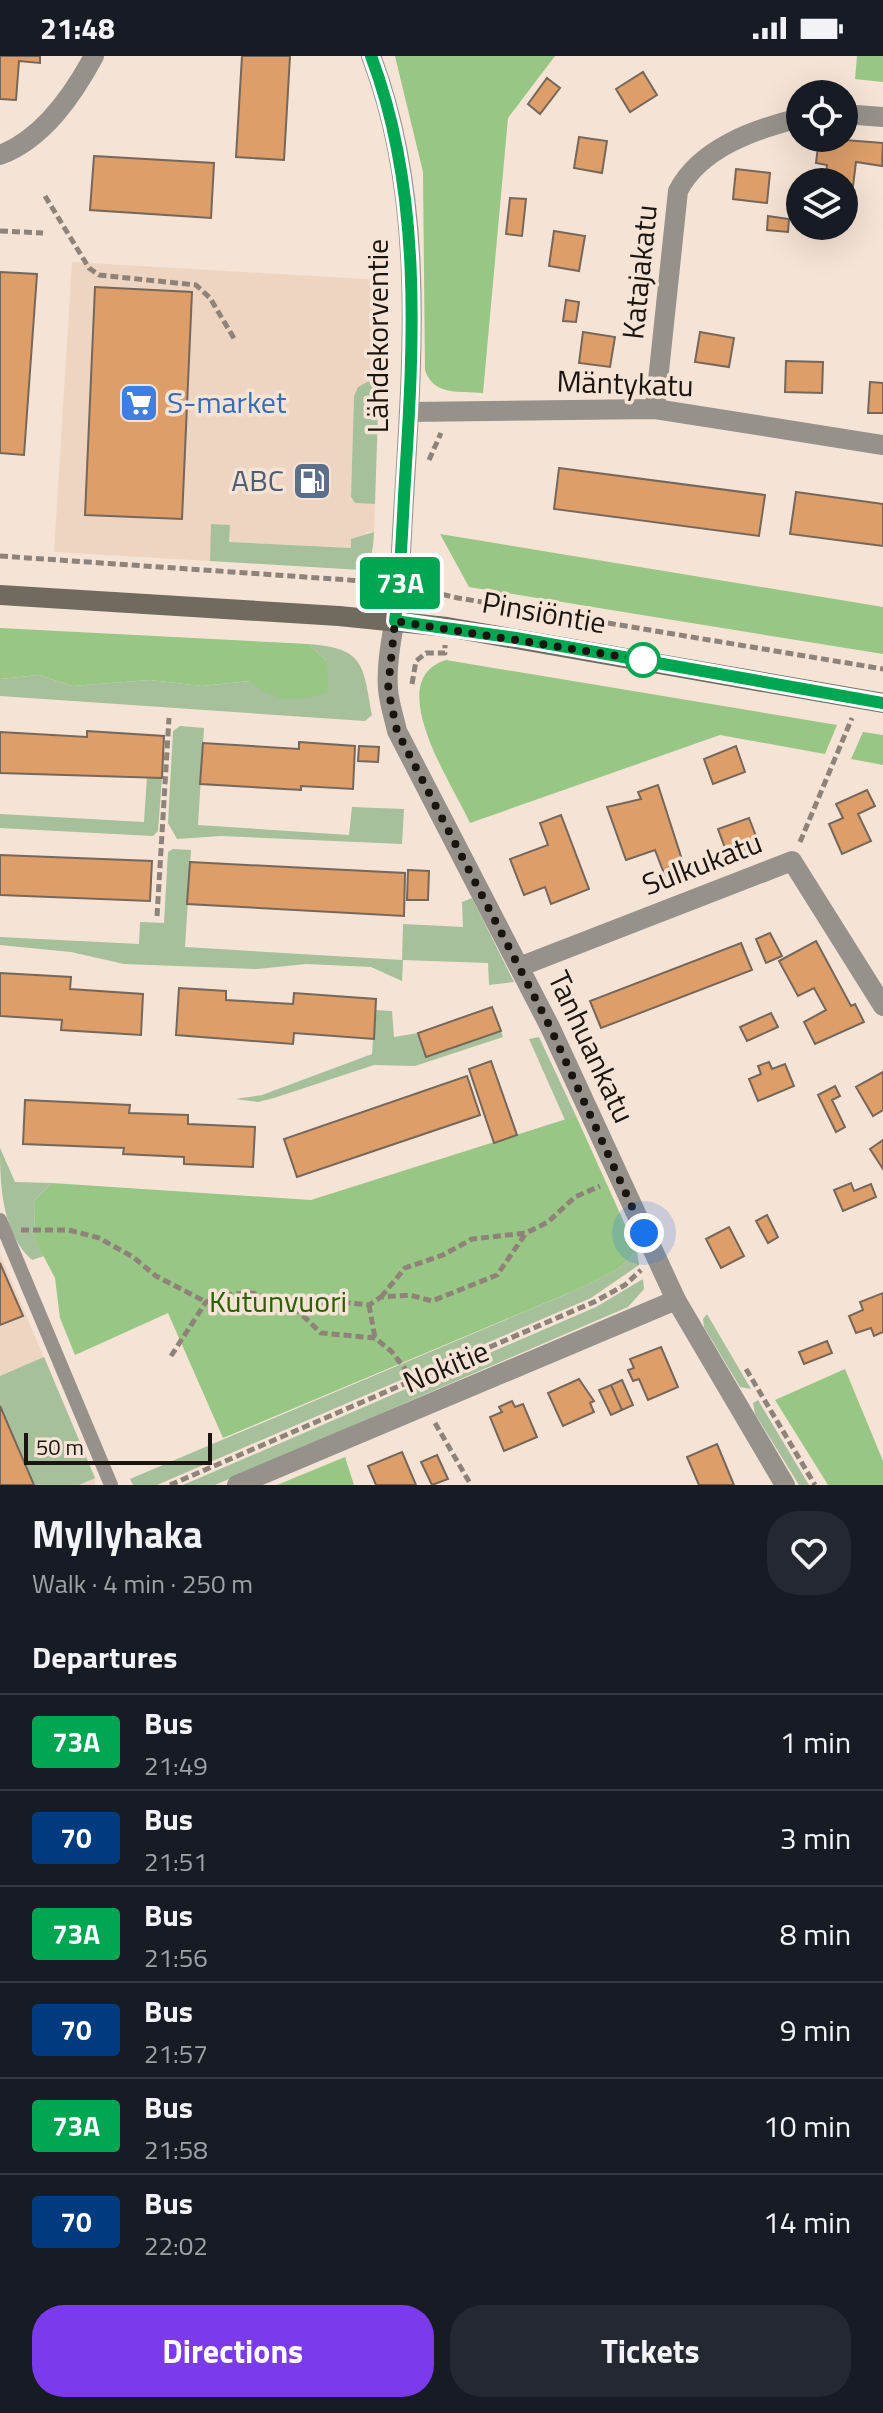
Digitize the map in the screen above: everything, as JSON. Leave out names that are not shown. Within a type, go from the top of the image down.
[{"type":"main road","name":"Pinsiöntie","points":[[0,595],[395,621],[516,638],[883,703]]},
{"type":"street","points":[[0,155],[17,149],[58,111],[94,56]]},
{"type":"street","name":"Lähdekorventie","points":[[371,56],[387,107],[408,223],[410,412],[395,621]]},
{"type":"street","points":[[858,115],[883,117]]},
{"type":"street","name":"Katajakatu","points":[[655,409],[678,191],[688,173],[703,157],[786,124]]},
{"type":"street","name":"Mäntykatu","points":[[410,412],[655,409],[883,445]]},
{"type":"street","name":"Tanhuankatu","points":[[395,621],[388,689],[397,731],[519,967],[676,1300],[785,1485]]},
{"type":"street","name":"Sulkukatu","points":[[519,967],[792,861],[883,1006]]},
{"type":"street","name":"Nokitie","points":[[237,1485],[427,1408],[676,1300]]},
{"type":"lane","points":[[2,1225],[111,1485]]},
{"type":"path","points":[[45,196],[89,268],[99,275],[196,285],[210,298],[235,340]]},
{"type":"path","points":[[0,231],[43,233]]},
{"type":"path","points":[[426,466],[451,412]]},
{"type":"path","points":[[423,547],[432,592]]},
{"type":"path","points":[[359,581],[376,570],[380,561]]},
{"type":"path","points":[[157,916],[169,718]]},
{"type":"path","points":[[792,861],[851,719]]},
{"type":"path","points":[[294,1307],[331,1301],[369,1305],[381,1297],[405,1268],[443,1255],[472,1239],[526,1233],[548,1222],[575,1197],[619,1177]]},
{"type":"path","points":[[2,1225],[69,1230],[99,1238],[156,1276],[206,1302]]},
{"type":"path","points":[[381,1297],[410,1295],[432,1301],[497,1275],[526,1233]]},
{"type":"path","points":[[170,1485],[594,1302],[625,1285],[656,1261]]},
{"type":"path","points":[[171,1356],[206,1302],[233,1294],[253,1293],[294,1307],[321,1333],[375,1338],[391,1351],[414,1379],[471,1485]]},
{"type":"path","points":[[369,1305],[375,1338]]},
{"type":"shaded area","points":[[72,262],[382,280],[379,382],[358,387],[354,396],[351,497],[355,503],[375,504],[374,532],[367,532],[351,548],[229,542],[229,525],[212,524],[210,561],[54,552]]},
{"type":"shaded area","points":[[0,1254],[95,1478],[95,1485],[0,1485]]},
{"type":"green space","points":[[395,56],[555,56],[508,118],[483,393],[441,388],[434,384],[425,370],[423,172]]},
{"type":"green space","points":[[857,56],[883,56],[883,82],[855,79]]},
{"type":"green space","points":[[367,382],[379,382],[375,504],[355,503],[351,497],[354,396],[358,387]]},
{"type":"green space","points":[[211,524],[230,525],[229,542],[351,548],[351,539],[374,532],[373,548],[361,570],[210,561]]},
{"type":"green space","points":[[440,534],[883,607],[883,654],[469,587]]},
{"type":"green space","points":[[0,628],[308,644],[326,660],[329,691],[308,698],[288,699],[268,694],[250,681],[202,686],[150,680],[72,686],[39,675],[0,679]]},
{"type":"green space","points":[[308,644],[341,650],[358,662],[372,715],[365,721],[0,696],[0,679],[39,675],[72,686],[150,680],[202,686],[251,681],[326,660]]},
{"type":"green space","points":[[446,660],[837,725],[825,754],[720,735],[470,823],[427,735],[421,710],[420,689],[428,671]]},
{"type":"green space","points":[[180,726],[204,728],[198,825],[349,835],[352,807],[404,809],[402,844],[221,836],[177,839],[168,823],[173,731]]},
{"type":"green space","points":[[863,732],[883,735],[883,765],[851,759]]},
{"type":"green space","points":[[147,777],[162,778],[158,831],[153,836],[0,828],[0,814],[144,822]]},
{"type":"green space","points":[[173,849],[191,850],[185,947],[402,960],[403,924],[463,927],[462,902],[472,898],[514,982],[489,985],[488,963],[403,960],[402,981],[371,967],[306,964],[257,969],[124,964],[71,952],[0,945],[0,937],[139,944],[140,922],[164,923],[168,852]]},
{"type":"green space","points":[[375,1010],[392,1011],[394,1037],[418,1033],[427,1057],[501,1031],[503,1037],[415,1066],[374,1065],[258,1102],[235,1099],[262,1095],[372,1054]]},
{"type":"green space","points":[[539,1037],[576,1116],[565,1120],[529,1039]]},
{"type":"green space","name":"Kutunvuori","points":[[576,1116],[637,1251],[618,1269],[583,1287],[223,1438],[168,1313],[75,1355],[60,1318],[55,1278],[34,1238],[35,1200],[52,1183],[311,1200]]},
{"type":"green space","points":[[0,1148],[15,1182],[52,1183],[35,1200],[34,1238],[44,1256],[32,1260],[14,1236],[2,1193]]},
{"type":"green space","points":[[637,1251],[639,1265],[591,1298],[157,1485],[133,1485],[130,1479],[583,1287],[618,1269]]},
{"type":"green space","points":[[643,1279],[644,1289],[628,1307],[215,1485],[183,1485],[596,1307]]},
{"type":"green space","points":[[707,1314],[751,1389],[740,1387],[704,1327],[703,1319]]},
{"type":"green space","points":[[44,1357],[95,1478],[79,1485],[34,1485],[0,1406],[0,1376]]},
{"type":"green space","points":[[845,1369],[883,1461],[883,1485],[828,1485],[775,1400]]},
{"type":"green space","points":[[758,1400],[809,1485],[799,1485],[755,1414],[753,1403]]},
{"type":"green space","points":[[345,1457],[354,1485],[277,1485]]},
{"type":"building","points":[[0,56],[40,56],[40,63],[19,61],[16,100],[0,99]]},
{"type":"building","points":[[242,56],[290,56],[284,160],[236,157]]},
{"type":"building","points":[[643,72],[657,95],[630,112],[616,89]]},
{"type":"building","points":[[547,78],[560,88],[540,114],[528,104]]},
{"type":"building","points":[[579,137],[607,141],[602,173],[574,168]]},
{"type":"building","points":[[858,141],[883,143],[882,166],[856,162],[855,168],[827,168],[827,165],[816,163],[817,152],[858,152]]},
{"type":"building","points":[[94,156],[214,163],[211,218],[90,210]]},
{"type":"building","points":[[736,169],[770,173],[767,203],[733,199]]},
{"type":"building","points":[[510,198],[526,199],[522,236],[506,234]]},
{"type":"building","points":[[768,216],[786,219],[786,232],[767,230]]},
{"type":"building","points":[[554,231],[585,236],[579,271],[549,266]]},
{"type":"building","points":[[0,272],[37,274],[24,455],[0,453]]},
{"type":"building","name":"S-market","points":[[95,287],[192,292],[182,519],[85,515]]},
{"type":"building","points":[[566,300],[579,302],[576,322],[563,321]]},
{"type":"building","points":[[583,332],[615,337],[610,367],[579,363]]},
{"type":"building","points":[[700,332],[734,338],[729,367],[695,362]]},
{"type":"building","points":[[786,361],[823,362],[822,393],[785,392]]},
{"type":"building","points":[[870,382],[883,383],[883,413],[868,413]]},
{"type":"building","name":"ABC","points":[[300,467],[325,469],[323,494],[299,492]]},
{"type":"building","points":[[559,468],[765,495],[759,536],[554,509]]},
{"type":"building","points":[[796,492],[883,504],[883,546],[790,534]]},
{"type":"building","points":[[87,731],[164,736],[162,778],[0,773],[0,732],[87,737]]},
{"type":"building","points":[[299,742],[355,746],[353,789],[301,786],[301,790],[200,784],[203,743],[299,749]]},
{"type":"building","points":[[359,746],[379,747],[378,762],[358,761]]},
{"type":"building","points":[[736,746],[745,772],[713,784],[704,759]]},
{"type":"building","points":[[658,785],[685,869],[665,876],[655,850],[626,860],[607,807],[641,799],[638,792]]},
{"type":"building","points":[[867,790],[875,806],[858,814],[871,841],[842,854],[829,824],[843,818],[836,804]]},
{"type":"building","points":[[561,815],[589,889],[551,904],[545,887],[524,895],[510,859],[548,845],[540,823]]},
{"type":"building","points":[[749,818],[759,844],[728,856],[718,829]]},
{"type":"building","points":[[0,855],[152,861],[150,901],[0,895]]},
{"type":"building","points":[[190,862],[405,873],[404,916],[187,904]]},
{"type":"building","points":[[408,870],[429,871],[428,900],[407,900]]},
{"type":"building","points":[[770,933],[782,956],[766,963],[756,939]]},
{"type":"building","points":[[816,941],[851,1006],[855,1004],[864,1022],[815,1044],[804,1022],[826,1010],[814,988],[798,996],[779,961]]},
{"type":"building","points":[[741,943],[752,970],[601,1028],[590,1001]]},
{"type":"building","points":[[0,973],[71,977],[70,989],[143,994],[141,1035],[61,1030],[62,1020],[0,1016]]},
{"type":"building","points":[[179,988],[226,991],[226,1000],[293,1004],[294,993],[376,999],[374,1039],[294,1033],[293,1044],[176,1035]]},
{"type":"building","points":[[492,1007],[501,1031],[426,1057],[418,1033]]},
{"type":"building","points":[[771,1013],[778,1027],[747,1041],[740,1027]]},
{"type":"building","points":[[491,1061],[517,1135],[494,1143],[469,1069]]},
{"type":"building","points":[[769,1062],[772,1069],[785,1064],[794,1086],[758,1101],[749,1079],[761,1074],[758,1066]]},
{"type":"building","points":[[883,1072],[883,1110],[873,1116],[856,1087]]},
{"type":"building","points":[[467,1076],[480,1115],[297,1177],[284,1139]]},
{"type":"building","points":[[835,1086],[840,1096],[832,1100],[845,1127],[836,1132],[818,1095]]},
{"type":"building","points":[[25,1100],[130,1105],[129,1113],[188,1115],[188,1124],[255,1127],[253,1167],[184,1164],[184,1157],[123,1154],[124,1148],[23,1144]]},
{"type":"building","points":[[883,1140],[883,1169],[870,1149]]},
{"type":"building","points":[[851,1183],[854,1191],[871,1184],[876,1197],[843,1211],[834,1190]]},
{"type":"building","points":[[767,1215],[778,1237],[768,1243],[756,1221]]},
{"type":"building","points":[[729,1227],[744,1256],[721,1268],[706,1239]]},
{"type":"building","points":[[0,1263],[23,1316],[0,1325]]},
{"type":"building","points":[[883,1293],[883,1332],[874,1336],[871,1328],[856,1333],[849,1316],[863,1310],[860,1302]]},
{"type":"building","points":[[827,1341],[832,1353],[804,1364],[799,1352]]},
{"type":"building","points":[[661,1347],[678,1387],[648,1400],[639,1379],[633,1381],[628,1370],[634,1368],[630,1359]]},
{"type":"building","points":[[579,1379],[594,1401],[590,1403],[594,1412],[563,1426],[548,1393]]},
{"type":"building","points":[[622,1380],[633,1405],[622,1410],[611,1385]]},
{"type":"building","points":[[611,1385],[622,1410],[611,1415],[599,1390]]},
{"type":"building","points":[[512,1401],[515,1407],[523,1404],[537,1437],[504,1451],[490,1417],[502,1412],[499,1407]]},
{"type":"building","points":[[0,1406],[34,1485],[0,1485]]},
{"type":"building","points":[[717,1444],[734,1485],[699,1485],[687,1457]]},
{"type":"building","points":[[402,1452],[416,1485],[376,1485],[368,1466]]},
{"type":"building","points":[[437,1455],[448,1479],[432,1485],[421,1462]]},
{"type":"bus line","name":"73A","points":[[371,56],[387,107],[403,181],[411,268],[410,412],[395,621],[516,638],[883,703]]},
{"type":"place","name":"S-market","points":[[139,403]]},
{"type":"place","name":"ABC","points":[[312,481]]},
{"type":"route","points":[[643,660],[395,621],[388,689],[397,731],[550,1027],[644,1233]]}]
